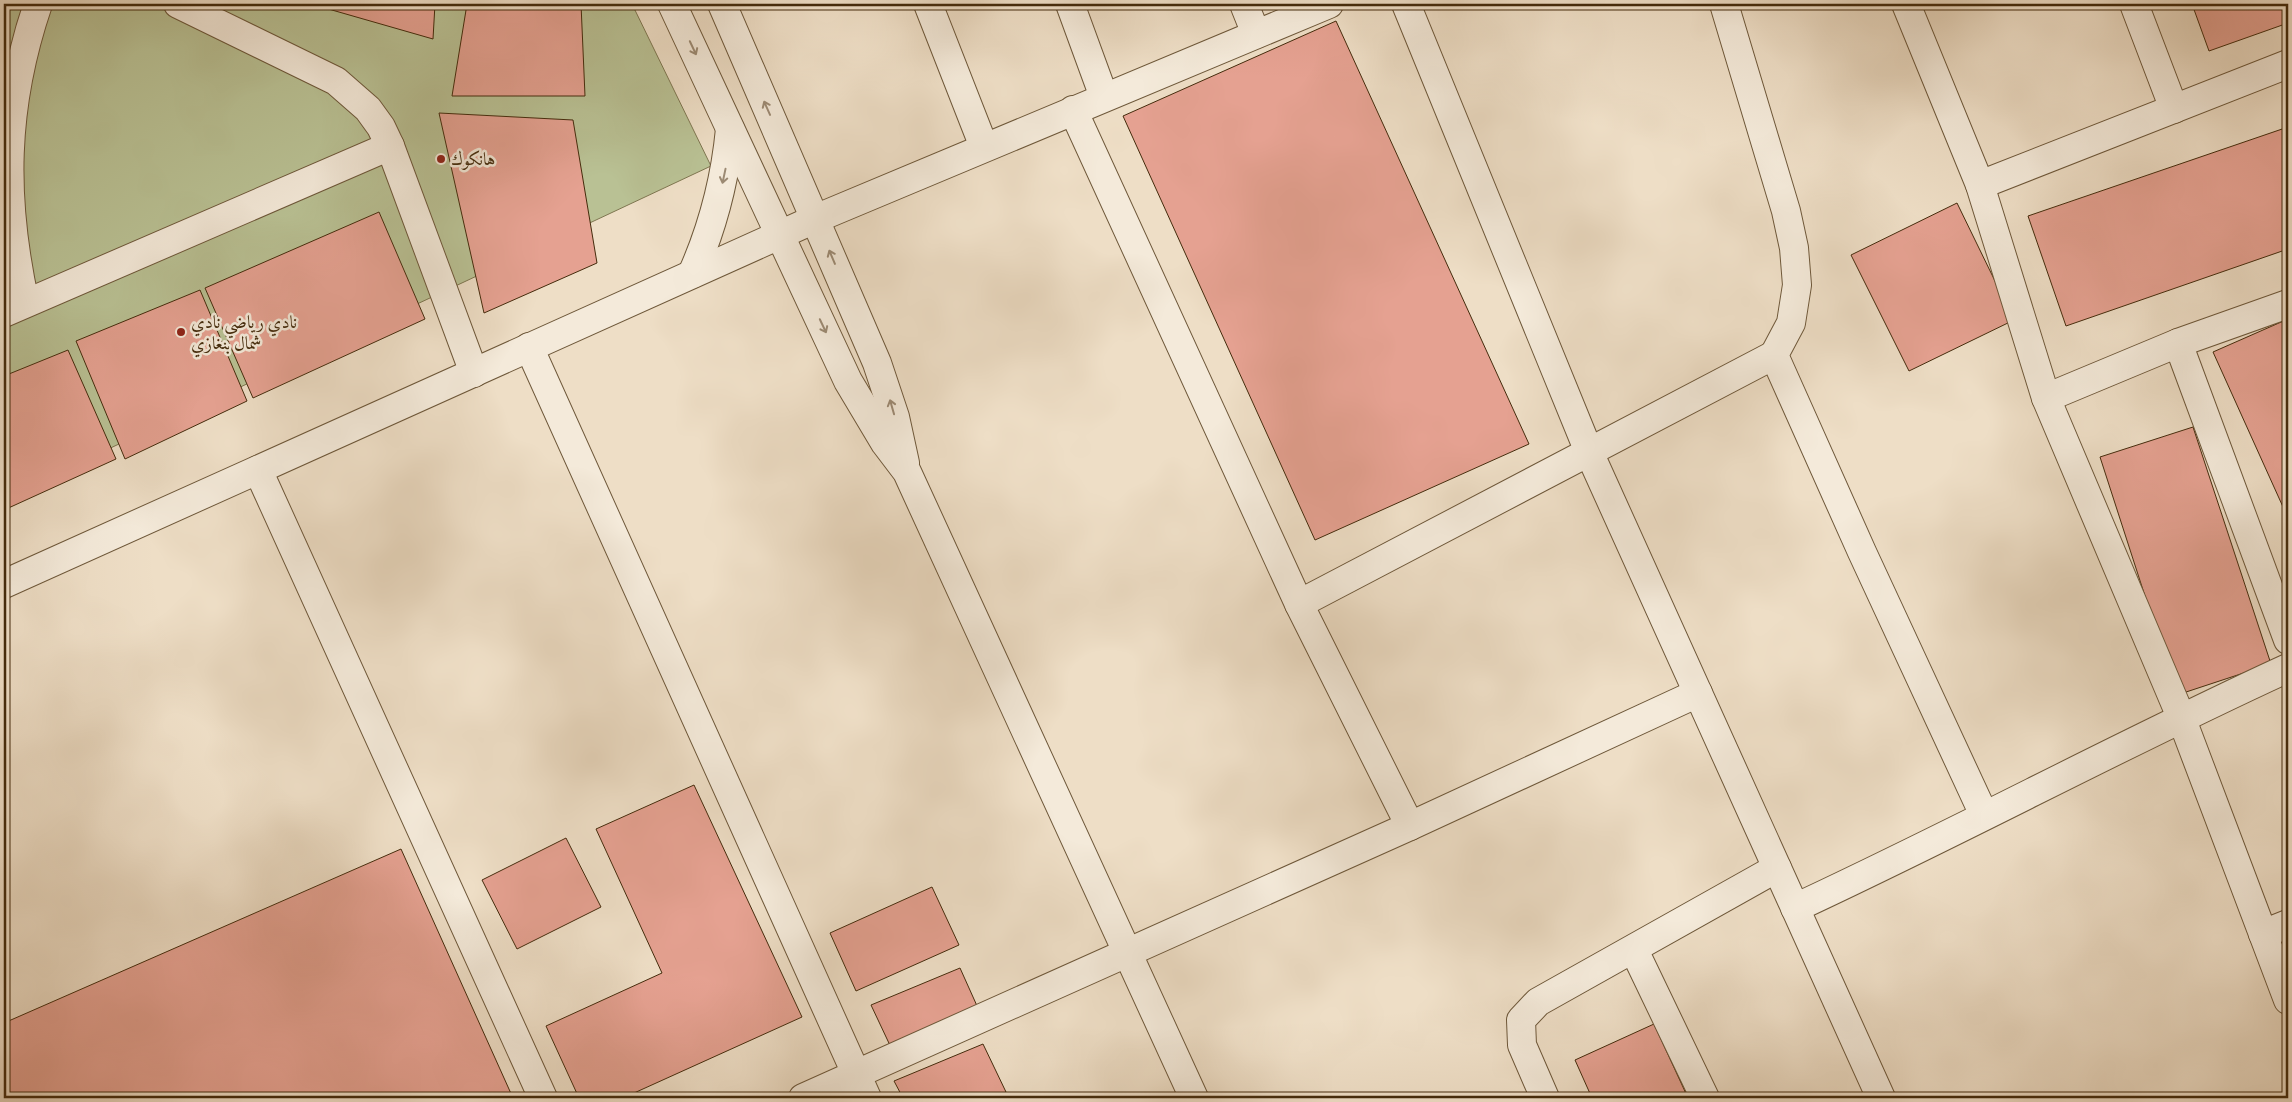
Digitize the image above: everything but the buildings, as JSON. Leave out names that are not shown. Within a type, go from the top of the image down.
[{"type":"street","points":[[38,4],[28,32],[11,122],[8,168],[10,213],[16,258],[15,308],[390,146]]},
{"type":"street","points":[[178,4],[336,81],[368,109],[381,127],[390,146],[474,373]]},
{"type":"street","points":[[672,4],[848,381],[885,443],[907,472]]},
{"type":"street","points":[[722,4],[877,362],[895,417],[907,472],[1194,1098]]},
{"type":"street","points":[[928,4],[984,148]]},
{"type":"street","points":[[1070,4],[1104,97]]},
{"type":"street","points":[[1244,4],[1256,34]]},
{"type":"street","points":[[4,584],[815,219],[1328,4]]},
{"type":"street","points":[[1406,4],[1588,452],[1881,1098]]},
{"type":"street","points":[[1299,604],[1774,355],[1791,323],[1797,285],[1794,248],[1786,211],[1724,4]]},
{"type":"street","points":[[1906,4],[1980,185],[2046,398],[2182,717],[2288,1000]]},
{"type":"street","points":[[2134,4],[2174,109]]},
{"type":"street","points":[[1980,185],[2288,64]]},
{"type":"street","points":[[1074,110],[1299,604],[1410,826]]},
{"type":"street","points":[[692,274],[707,239],[719,203],[730,127]]},
{"type":"street","points":[[2046,398],[2178,343],[2288,304]]},
{"type":"street","points":[[2178,343],[2288,640]]},
{"type":"street","points":[[529,347],[862,1087]]},
{"type":"street","points":[[1774,355],[1862,552],[1984,815]]},
{"type":"street","points":[[258,470],[543,1098]]},
{"type":"street","points":[[1795,908],[1911,854],[1984,815],[2182,717],[2288,668]]},
{"type":"street","points":[[803,1098],[862,1087],[1128,953],[1698,693]]},
{"type":"street","points":[[1545,1098],[1522,1045],[1521,1020],[1538,1002],[1634,950],[1777,868]]},
{"type":"street","points":[[2263,934],[2288,924]]},
{"type":"street","points":[[1634,950],[1705,1098]]},
{"type":"green space","name":"نادي رياضي نادي شمال بنغازي","points":[[4,4],[632,4],[711,166],[4,498]]},
{"type":"place","name":"هانكوك","points":[[441,159]]},
{"type":"place","name":"نادي رياضي نادي شمال بنغازي","points":[[181,332]]}]
